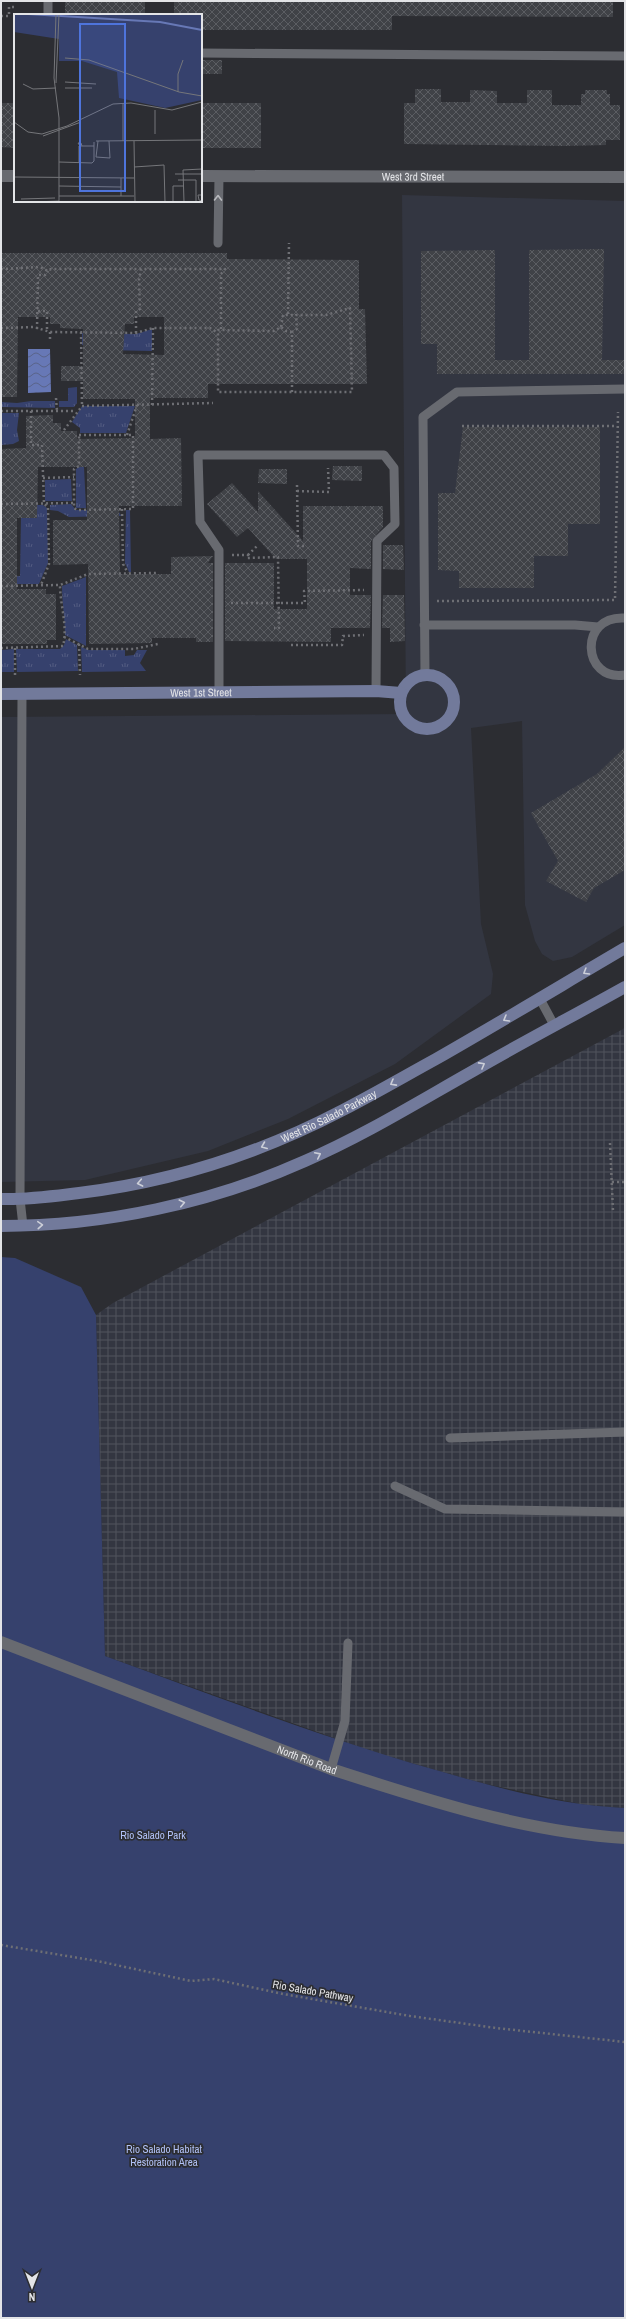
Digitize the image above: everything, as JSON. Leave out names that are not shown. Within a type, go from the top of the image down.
[{"type":"main road","points":[[425,676],[438,678],[451,690],[453,708],[444,722],[428,729],[412,724],[401,711],[401,693],[412,679],[425,676]]},
{"type":"main road","name":"West 1st Street","points":[[1,694],[376,691],[401,693]]},
{"type":"main road","name":"West Rio Salado Parkway","points":[[1,1199],[20,1199],[99,1190],[142,1183],[210,1165],[254,1150],[343,1111],[540,999],[625,948]]},
{"type":"main road","points":[[1,1226],[62,1223],[156,1208],[208,1197],[273,1175],[346,1142],[554,1025],[625,987]]},
{"type":"street","points":[[1,176],[14,176]]},
{"type":"street","name":"West 3rd Street","points":[[202,176],[625,177]]},
{"type":"street","name":"North Rio Road","points":[[1,1642],[331,1769],[499,1819],[545,1829],[625,1838]]},
{"type":"lane","points":[[48,1],[48,14]]},
{"type":"lane","points":[[202,52],[625,56]]},
{"type":"lane","points":[[218,243],[219,176]]},
{"type":"lane","points":[[425,676],[423,418],[457,392],[625,389]]},
{"type":"lane","points":[[218,692],[218,550],[200,522],[198,455],[384,455],[394,468],[395,524],[377,541],[376,691]]},
{"type":"lane","points":[[424,625],[574,625],[598,627],[615,618],[625,618]]},
{"type":"lane","points":[[598,627],[590,645],[591,654],[596,663],[602,670],[611,674],[625,675]]},
{"type":"lane","points":[[22,694],[20,1199],[23,1226]]},
{"type":"lane","points":[[540,999],[554,1025]]},
{"type":"lane","points":[[450,1438],[625,1432]]},
{"type":"lane","points":[[395,1486],[445,1509],[625,1512]]},
{"type":"lane","points":[[331,1769],[345,1721],[348,1643]]},
{"type":"path","points":[[1,16],[9,16],[9,7],[16,7]]},
{"type":"path","points":[[288,314],[289,243]]},
{"type":"path","points":[[1,269],[40,267],[48,271]]},
{"type":"path","points":[[38,329],[38,275],[45,275],[51,269],[225,269],[221,274],[221,330],[218,330],[218,392],[352,392],[350,308],[326,315],[296,316],[288,314],[283,316],[281,327],[274,331],[221,330]]},
{"type":"path","points":[[136,333],[136,311],[140,309],[139,280],[141,269]]},
{"type":"path","points":[[38,311],[47,311],[50,341]]},
{"type":"path","points":[[281,327],[286,332],[292,332],[297,329],[296,316]]},
{"type":"path","points":[[1,328],[38,329],[49,332],[136,333],[153,328],[210,328],[218,334]]},
{"type":"path","points":[[152,405],[153,328]]},
{"type":"path","points":[[81,332],[82,406]]},
{"type":"path","points":[[292,332],[292,392]]},
{"type":"path","points":[[56,398],[57,411]]},
{"type":"path","points":[[64,430],[76,411],[82,406],[213,403]]},
{"type":"path","points":[[127,435],[137,405]]},
{"type":"path","points":[[1,411],[76,411]]},
{"type":"path","points":[[31,411],[31,445],[42,445],[44,504],[48,507],[49,564],[41,586]]},
{"type":"path","points":[[424,601],[615,600],[618,412]]},
{"type":"path","points":[[462,426],[617,426]]},
{"type":"path","points":[[79,435],[127,435],[134,435],[133,509],[77,510],[74,508],[74,469],[79,466],[79,435]]},
{"type":"path","points":[[297,491],[329,492],[328,455]]},
{"type":"path","points":[[43,478],[74,477]]},
{"type":"path","points":[[297,485],[298,546],[308,546]]},
{"type":"path","points":[[1,504],[74,503]]},
{"type":"path","points":[[122,509],[123,564],[128,573]]},
{"type":"path","points":[[218,555],[248,555],[258,545]]},
{"type":"path","points":[[248,555],[247,558],[278,557],[279,628],[274,628]]},
{"type":"path","points":[[1,586],[60,585],[88,574],[157,573]]},
{"type":"path","points":[[1,648],[62,647],[64,637],[64,607],[60,601],[60,585]]},
{"type":"path","points":[[218,604],[304,603],[304,591],[376,590]]},
{"type":"path","points":[[291,645],[342,645],[343,636],[376,635]]},
{"type":"path","points":[[64,637],[88,649],[134,648],[158,644]]},
{"type":"path","points":[[79,644],[80,675]]},
{"type":"path","points":[[15,648],[15,675]]},
{"type":"path","points":[[610,1143],[613,1211]]},
{"type":"path","points":[[612,1182],[625,1182]]},
{"type":"path","name":"Rio Salado Pathway","points":[[1,1946],[97,1962],[191,1981],[214,1979],[283,1994],[410,2016],[496,2028],[625,2042]]},
{"type":"shaded area","points":[[402,195],[625,201],[625,925],[572,957],[553,961],[542,954],[535,941],[525,905],[522,721],[471,728],[481,924],[493,974],[491,994],[395,1064],[288,1119],[208,1151],[85,1180],[1,1182],[1,717],[406,714]]},
{"type":"shaded area","points":[[625,1028],[625,1808],[590,1806],[481,1783],[373,1752],[105,1656],[96,1315],[113,1303]]},
{"type":"green space","points":[[152,329],[152,351],[103,350],[82,345],[82,333],[136,334]]},
{"type":"green space","points":[[77,387],[77,403],[74,407],[59,407],[59,401],[68,401],[68,388]]},
{"type":"green space","points":[[31,401],[55,401],[55,408],[1,407],[1,402],[17,403]]},
{"type":"green space","points":[[82,406],[135,406],[126,433],[80,433],[80,428],[72,422]]},
{"type":"green space","points":[[1,413],[19,413],[17,430],[19,441],[13,444],[1,445]]},
{"type":"green space","points":[[79,467],[84,467],[86,508],[76,508],[76,469]]},
{"type":"green space","points":[[71,479],[72,501],[45,501],[45,480]]},
{"type":"green space","points":[[71,504],[76,510],[118,510],[121,516],[69,517],[58,511],[50,510],[50,505]]},
{"type":"green space","points":[[36,505],[43,505],[47,508],[48,563],[39,584],[1,584],[1,578],[20,576],[21,516]]},
{"type":"green space","points":[[126,510],[130,510],[131,572],[129,572],[125,563]]},
{"type":"green space","points":[[86,577],[86,646],[65,635],[62,586]]},
{"type":"green space","points":[[66,639],[77,645],[78,671],[17,672],[16,649],[60,649],[64,645]]},
{"type":"green space","points":[[81,647],[89,650],[125,650],[125,656],[134,655],[137,650],[147,650],[140,663],[146,671],[82,672]]},
{"type":"green space","points":[[14,649],[14,672],[1,672],[1,650]]},
{"type":"green space","points":[[1,1257],[15,1258],[81,1287],[96,1315],[105,1656],[311,1730],[394,1758],[529,1795],[577,1803],[625,1808],[625,2318],[1,2318]]},
{"type":"water","points":[[28,349],[50,349],[51,392],[28,393]]},
{"type":"building","points":[[65,1],[145,1],[145,14],[65,14]]},
{"type":"building","points":[[174,1],[613,1],[613,17],[392,16],[392,30],[202,30],[202,14],[174,14]]},
{"type":"building","points":[[202,60],[222,60],[222,74],[202,74]]},
{"type":"building","points":[[415,89],[441,89],[441,102],[470,102],[470,90],[497,91],[497,103],[527,103],[527,90],[552,90],[552,105],[581,105],[581,94],[585,94],[585,90],[607,90],[607,94],[610,94],[610,105],[620,105],[620,140],[606,140],[606,145],[563,146],[404,144],[404,103],[415,103]]},
{"type":"building","points":[[1,103],[14,103],[14,148],[1,147]]},
{"type":"building","points":[[202,103],[261,103],[261,148],[202,148]]},
{"type":"building","points":[[604,249],[602,360],[625,360],[625,374],[437,374],[437,344],[421,344],[421,251],[495,250],[495,360],[529,360],[529,250]]},
{"type":"building","points":[[1,253],[227,253],[227,259],[359,260],[359,309],[365,309],[367,384],[208,384],[208,398],[150,398],[150,439],[181,438],[182,506],[119,506],[120,574],[171,574],[171,557],[213,556],[208,563],[213,563],[213,642],[196,642],[196,638],[152,638],[152,643],[89,644],[88,564],[53,565],[53,520],[87,520],[87,467],[38,467],[37,518],[17,518],[17,589],[46,589],[46,594],[56,594],[56,640],[47,640],[47,644],[1,644],[1,449],[26,448],[26,416],[53,415],[53,423],[61,423],[61,431],[77,431],[77,439],[135,438],[135,399],[83,399],[83,381],[61,381],[61,366],[83,366],[83,329],[60,328],[60,324],[50,324],[50,317],[18,317],[17,397],[1,397]],"holes":[[[134,317],[164,317],[164,355],[123,354],[125,324],[134,324]]]},
{"type":"building","points":[[463,427],[600,427],[600,524],[568,524],[568,556],[534,556],[534,588],[459,588],[459,571],[438,570],[438,493],[455,493]]},
{"type":"building","points":[[333,466],[362,466],[362,481],[332,480]]},
{"type":"building","points":[[259,469],[287,469],[287,484],[258,483]]},
{"type":"building","points":[[232,483],[258,512],[258,491],[303,541],[303,506],[383,506],[383,527],[371,541],[371,569],[350,568],[350,595],[371,595],[370,628],[331,628],[331,642],[225,641],[225,563],[274,563],[274,609],[307,609],[307,559],[276,559],[248,528],[237,537],[207,504]]},
{"type":"building","points":[[383,545],[403,545],[404,570],[383,569]]},
{"type":"building","points":[[383,595],[404,595],[405,641],[390,642],[390,628],[382,628]]},
{"type":"building","points":[[625,747],[625,870],[594,888],[586,902],[546,881],[558,861],[531,813],[597,774]]},
{"type":"park label","name":"Rio Salado Park","points":[[153,1835]]},
{"type":"park label","name":"Rio Salado Habitat Restoration Area","points":[[164,2155]]}]
